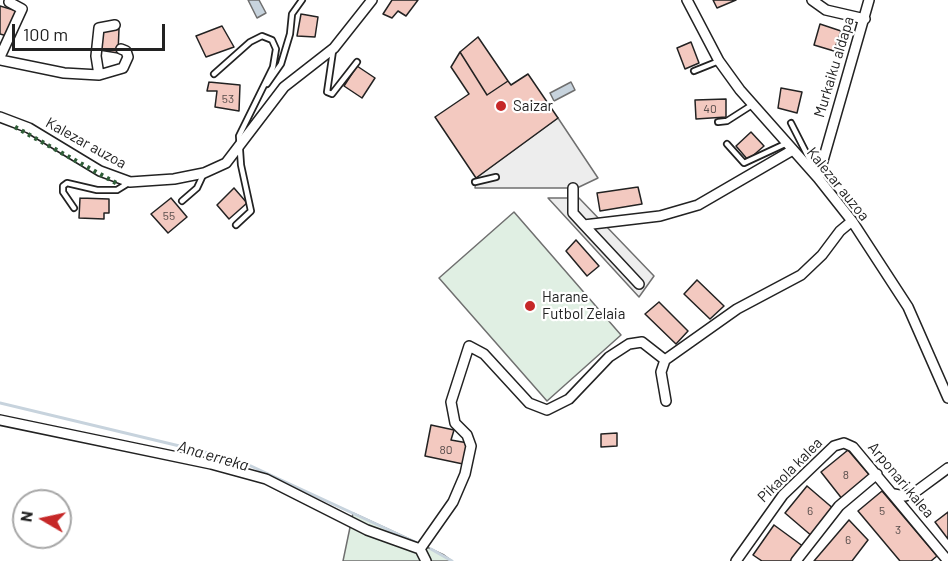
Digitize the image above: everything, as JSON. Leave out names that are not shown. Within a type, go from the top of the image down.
[{"type":"street","name":"Kalezar auzoa","points":[[0,117],[29,128],[100,171],[130,182],[174,180],[204,172],[226,163],[284,87],[334,48],[372,0]]},
{"type":"street","points":[[812,0],[826,10],[865,19]]},
{"type":"street","name":"Murkaiku aldapa","points":[[818,178],[869,0]]},
{"type":"street","name":"Kalezar auzoa","points":[[688,1],[719,61],[752,105],[818,178],[852,221],[908,307],[948,398]]},
{"type":"street","points":[[9,2],[22,9],[0,59],[72,74],[99,75],[123,68],[128,57],[126,51],[121,49]]},
{"type":"street","points":[[99,75],[96,56],[99,28],[115,25]]},
{"type":"street","points":[[584,225],[660,216],[698,205],[788,147]]},
{"type":"street","points":[[573,188],[573,213],[639,284]]},
{"type":"street","points":[[666,401],[661,372],[665,360],[737,309],[801,275],[822,255],[840,231],[852,221]]},
{"type":"street","points":[[420,549],[453,502],[465,474],[471,446],[467,435],[454,423],[452,402],[469,346],[484,354],[530,403],[547,410],[569,399],[609,357],[629,344],[642,342],[665,360]]},
{"type":"street","points":[[0,420],[241,471],[266,479],[367,530],[420,549],[426,561]]},
{"type":"street","name":"Pikaola kalea","points":[[736,561],[768,513],[807,471],[834,446],[844,443],[853,447]]},
{"type":"street","name":"Arponari kalea","points":[[853,447],[948,561]]},
{"type":"street","points":[[909,513],[910,500],[914,493],[948,468]]},
{"type":"street","points":[[795,561],[839,506],[877,474]]},
{"type":"street","points":[[894,494],[914,493]]},
{"type":"lane","points":[[263,88],[281,64],[290,34],[292,14],[302,0]]},
{"type":"lane","points":[[214,74],[250,42],[262,36],[272,40],[276,49],[273,67],[242,126],[239,146],[251,211],[236,225]]},
{"type":"lane","points":[[334,48],[327,92],[332,94],[357,62]]},
{"type":"lane","points":[[694,71],[719,61]]},
{"type":"lane","points":[[718,122],[728,121],[752,105]]},
{"type":"lane","points":[[791,123],[814,164],[818,178]]},
{"type":"lane","points":[[727,144],[744,162],[788,147]]},
{"type":"lane","points":[[182,201],[197,188],[204,172]]},
{"type":"lane","points":[[475,182],[496,177]]},
{"type":"lane","points":[[74,208],[63,192],[63,186],[67,183],[96,190],[117,189],[130,182]]},
{"type":"green space","name":"Harane Futbol Zelaia","points":[[514,212],[621,335],[547,401],[439,278]]},
{"type":"green space","points":[[353,513],[444,555],[452,561],[343,561]]},
{"type":"shaded area","points":[[248,0],[259,0],[266,13],[257,18]]},
{"type":"shaded area","points":[[571,82],[575,90],[554,101],[550,93]]},
{"type":"shaded area","points":[[558,118],[598,178],[577,188],[475,188],[476,178]]},
{"type":"shaded area","points":[[548,198],[579,198],[654,276],[639,297]]},
{"type":"building","points":[[392,0],[418,0],[406,16],[398,11],[392,18],[383,14]]},
{"type":"building","points":[[713,0],[736,0],[717,8]]},
{"type":"building","points":[[0,6],[17,11],[7,36],[0,34]]},
{"type":"building","points":[[301,14],[318,17],[315,37],[297,36]]},
{"type":"building","points":[[820,24],[841,31],[834,51],[814,45]]},
{"type":"building","points":[[222,26],[234,47],[206,57],[196,36]]},
{"type":"building","points":[[102,28],[119,29],[118,53],[99,50]]},
{"type":"building","points":[[478,37],[508,81],[487,95],[460,52]]},
{"type":"building","points":[[691,42],[699,63],[685,69],[677,48]]},
{"type":"building","name":"Saizar","points":[[460,52],[487,95],[508,81],[511,85],[528,74],[558,118],[476,178],[435,117],[469,94],[451,67]]},
{"type":"building","points":[[357,66],[375,78],[362,98],[344,86]]},
{"type":"building","points":[[209,82],[240,85],[239,111],[215,107],[217,91],[207,91]]},
{"type":"building","points":[[781,88],[802,92],[797,113],[778,108]]},
{"type":"building","points":[[726,99],[726,117],[696,119],[695,100]]},
{"type":"building","points":[[751,132],[764,146],[748,160],[736,146]]},
{"type":"building","points":[[638,187],[642,204],[600,211],[597,193]]},
{"type":"building","points":[[234,188],[247,203],[229,219],[217,205]]},
{"type":"building","points":[[80,198],[109,199],[109,213],[104,213],[104,219],[79,218]]},
{"type":"building","points":[[171,198],[187,217],[168,233],[151,214]]},
{"type":"building","points":[[576,240],[599,266],[587,276],[566,251]]},
{"type":"building","points":[[697,280],[724,306],[710,319],[684,294]]},
{"type":"building","points":[[659,302],[688,331],[676,344],[645,314]]},
{"type":"building","points":[[431,425],[454,430],[451,440],[468,443],[463,464],[425,456]]},
{"type":"building","points":[[617,433],[617,446],[601,447],[601,434]]},
{"type":"building","points":[[848,450],[871,477],[843,500],[821,472]]},
{"type":"building","points":[[807,486],[835,510],[813,537],[785,513]]},
{"type":"building","points":[[882,491],[937,556],[931,561],[900,561],[858,511]]},
{"type":"building","points":[[948,512],[948,539],[935,522]]},
{"type":"building","points":[[849,520],[868,540],[852,561],[814,561]]},
{"type":"building","points":[[774,525],[804,547],[794,561],[762,561],[753,555]]},
{"type":"waterway","name":"Ana erreka","points":[[0,403],[238,460],[415,542]]},
{"type":"waterway","name":"Ana erreka","points":[[431,549],[452,561]]},
{"type":"hedge","points":[[15,127],[116,183]]},
{"type":"place","name":"Saizar","points":[[501,106]]},
{"type":"place","name":"Harane Futbol Zelaia","points":[[530,306]]}]
